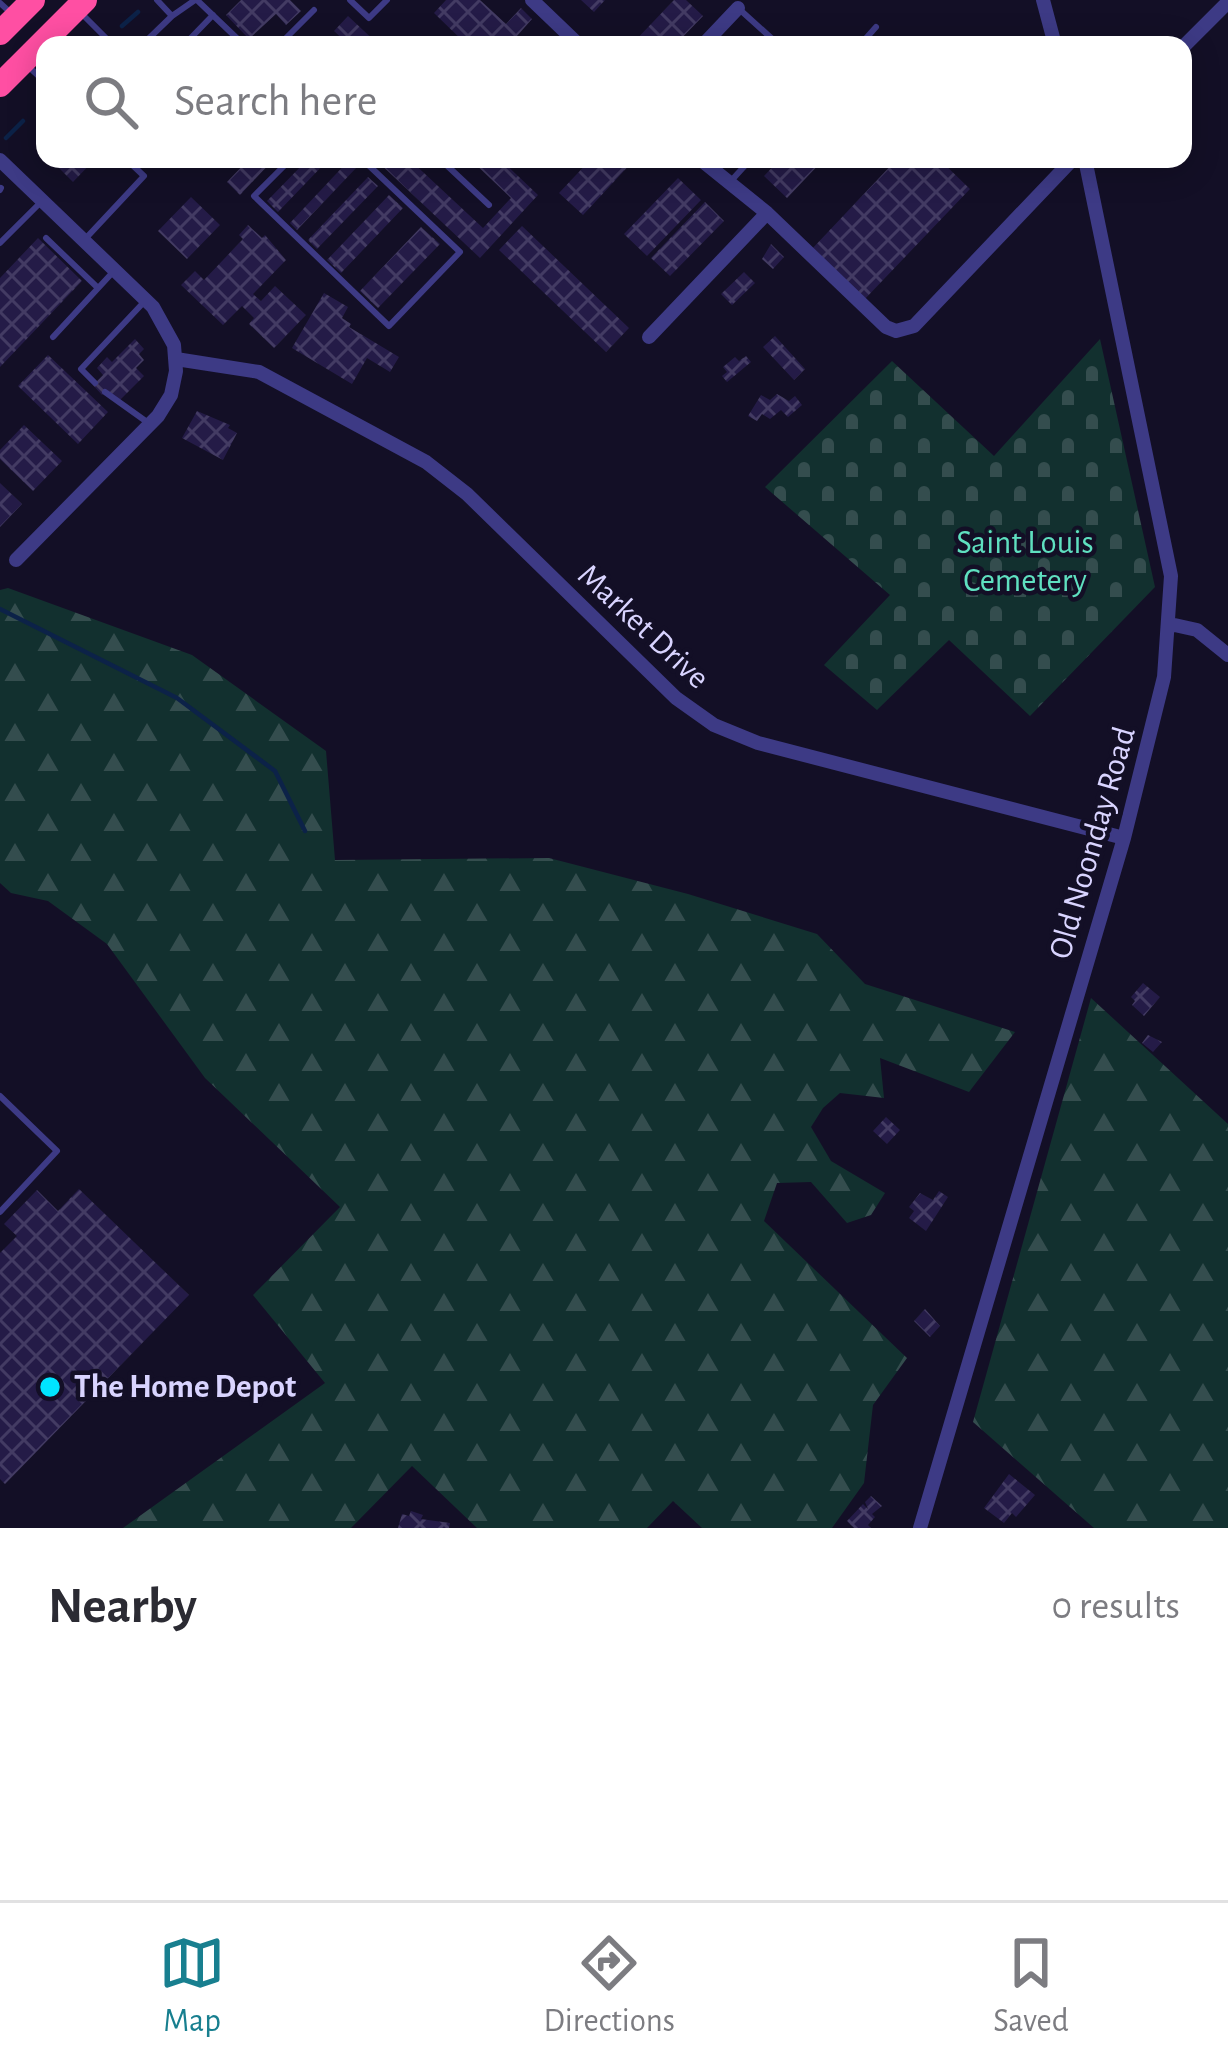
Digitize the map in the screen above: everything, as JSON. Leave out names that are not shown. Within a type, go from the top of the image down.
[{"type":"highway","points":[[48,36],[81,4]]},
{"type":"highway","points":[[0,85],[36,48]]},
{"type":"street","points":[[532,0],[570,36]]},
{"type":"street","points":[[1043,0],[1053,36]]},
{"type":"street","points":[[1192,38],[1228,2]]},
{"type":"street","points":[[712,36],[738,8]]},
{"type":"street","points":[[0,160],[146,299],[166,325],[176,359],[170,395],[150,424],[16,560]]},
{"type":"street","points":[[712,168],[896,332],[914,326],[1064,168]]},
{"type":"street","name":"Old Noonday Road","points":[[920,1528],[1124,838],[1159,707],[1171,624],[1167,552],[1087,168]]},
{"type":"street","points":[[649,337],[767,213]]},
{"type":"street","name":"Market Drive","points":[[176,359],[260,372],[426,462],[467,494],[651,675],[714,725],[758,743],[1124,838]]},
{"type":"street","points":[[1171,624],[1197,630],[1228,656]]},
{"type":"lane","points":[[157,0],[172,16]]},
{"type":"lane","points":[[151,36],[196,0],[235,36]]},
{"type":"lane","points":[[350,0],[369,19],[387,0]]},
{"type":"lane","points":[[81,4],[106,36]]},
{"type":"lane","points":[[738,8],[769,36]]},
{"type":"lane","points":[[288,36],[314,10]]},
{"type":"lane","points":[[193,36],[213,15]]},
{"type":"lane","points":[[868,36],[876,28]]},
{"type":"lane","points":[[23,61],[36,73]]},
{"type":"lane","points":[[84,240],[144,176],[136,168]]},
{"type":"lane","points":[[282,168],[254,196],[388,326],[460,253],[371,168]]},
{"type":"lane","points":[[450,168],[489,205]]},
{"type":"lane","points":[[730,182],[743,168]]},
{"type":"lane","points":[[0,243],[42,200]]},
{"type":"lane","points":[[46,238],[98,288]]},
{"type":"lane","points":[[53,337],[116,270]]},
{"type":"lane","points":[[95,383],[81,369],[146,299]]},
{"type":"lane","points":[[105,392],[150,424]]},
{"type":"lane","points":[[0,1096],[57,1151],[0,1212]]},
{"type":"green space","name":"Saint Louis Cemetery","points":[[1100,339],[1155,587],[1030,716],[949,640],[877,710],[824,665],[890,595],[765,487],[892,361],[994,456]]},
{"type":"green space","points":[[8,588],[192,655],[326,751],[335,860],[549,858],[817,934],[865,984],[1015,1032],[969,1092],[880,1058],[884,1098],[840,1093],[823,1108],[811,1127],[831,1161],[885,1193],[871,1215],[847,1223],[811,1182],[777,1183],[764,1221],[907,1358],[873,1405],[864,1483],[832,1528],[702,1528],[673,1501],[647,1528],[477,1528],[412,1466],[351,1528],[123,1528],[325,1383],[253,1295],[340,1207],[205,1078],[107,944],[48,901],[11,893],[0,883],[0,590]]},
{"type":"green space","points":[[1091,998],[1228,1124],[1228,1528],[1094,1528],[973,1422]]},
{"type":"building","points":[[241,0],[290,0],[301,11],[286,25],[276,14],[252,36],[246,36],[226,15]]},
{"type":"building","points":[[446,0],[480,0],[506,24],[521,8],[532,19],[517,36],[458,36],[434,13]]},
{"type":"building","points":[[581,0],[605,0],[594,12]]},
{"type":"building","points":[[674,0],[686,0],[703,16],[684,36],[640,36]]},
{"type":"building","points":[[348,16],[369,36],[339,36],[334,31]]},
{"type":"building","points":[[59,168],[86,168],[73,182]]},
{"type":"building","points":[[240,168],[266,168],[240,195],[227,182]]},
{"type":"building","points":[[299,168],[320,168],[278,212],[267,201]]},
{"type":"building","points":[[342,168],[356,168],[297,230],[290,223]]},
{"type":"building","points":[[385,168],[419,168],[483,228],[511,198],[479,168],[510,168],[538,195],[480,258]]},
{"type":"building","points":[[583,168],[627,168],[583,215],[559,193]]},
{"type":"building","points":[[772,168],[815,168],[787,198],[764,176]]},
{"type":"building","points":[[888,168],[948,168],[970,189],[863,301],[810,251]]},
{"type":"building","points":[[368,177],[378,186],[317,249],[308,240]]},
{"type":"building","points":[[678,178],[701,200],[647,256],[624,234]]},
{"type":"building","points":[[389,195],[403,208],[341,273],[327,260]]},
{"type":"building","points":[[191,197],[220,225],[187,259],[158,231]]},
{"type":"building","points":[[705,202],[724,221],[670,276],[651,258]]},
{"type":"building","points":[[248,225],[262,238],[265,235],[286,260],[253,294],[261,301],[275,286],[306,315],[274,348],[249,324],[254,318],[242,306],[223,325],[181,285],[195,271],[204,280],[243,239],[239,235]]},
{"type":"building","points":[[522,226],[629,328],[606,352],[499,250]]},
{"type":"building","points":[[421,227],[440,244],[378,308],[360,291]]},
{"type":"building","points":[[38,238],[82,281],[0,367],[0,278]]},
{"type":"building","points":[[771,244],[784,257],[773,269],[762,259]]},
{"type":"building","points":[[744,272],[755,283],[732,305],[721,294]]},
{"type":"building","points":[[324,293],[348,307],[342,318],[349,327],[399,357],[390,372],[367,358],[352,384],[292,348]]},
{"type":"building","points":[[775,336],[805,369],[794,380],[763,347]]},
{"type":"building","points":[[135,339],[144,349],[139,354],[144,360],[136,368],[144,376],[118,402],[107,390],[102,395],[93,385],[103,375],[97,368],[107,357],[112,362]]},
{"type":"building","points":[[48,355],[108,412],[78,444],[18,386]]},
{"type":"building","points":[[746,356],[751,362],[727,382],[723,367],[735,357],[739,361]]},
{"type":"building","points":[[777,394],[789,401],[795,396],[802,405],[788,417],[781,410],[770,419],[762,414],[757,421],[748,416],[761,395],[770,400]]},
{"type":"building","points":[[197,411],[230,425],[237,433],[223,460],[182,438]]},
{"type":"building","points":[[24,425],[62,461],[33,491],[0,459],[0,450]]},
{"type":"building","points":[[0,483],[22,504],[0,527]]},
{"type":"building","points":[[1143,983],[1160,997],[1144,1016],[1132,1005],[1131,997]]},
{"type":"building","points":[[1148,1035],[1162,1042],[1153,1052],[1142,1043]]},
{"type":"building","points":[[886,1117],[900,1130],[887,1144],[873,1131]]},
{"type":"building","name":"The Home Depot","points":[[79,1189],[189,1295],[5,1484],[0,1479],[0,1253],[17,1236],[4,1224],[37,1190],[58,1211]]},
{"type":"building","points":[[939,1191],[948,1197],[926,1231],[909,1218],[914,1211],[909,1207],[920,1193],[933,1200]]},
{"type":"building","points":[[925,1309],[940,1326],[930,1337],[914,1321]]},
{"type":"building","points":[[1009,1474],[1035,1495],[1004,1523],[984,1508]]},
{"type":"building","points":[[871,1496],[882,1506],[872,1514],[871,1528],[854,1528],[847,1521],[863,1504],[868,1509],[865,1502]]},
{"type":"building","points":[[411,1511],[423,1515],[421,1519],[450,1523],[449,1528],[398,1528],[402,1514],[409,1516]]},
{"type":"waterway","points":[[122,26],[138,12]]},
{"type":"waterway","points":[[6,138],[23,121]]},
{"type":"waterway","points":[[0,609],[177,698],[275,771],[305,831]]},
{"type":"place","name":"The Home Depot","points":[[50,1387]]}]
